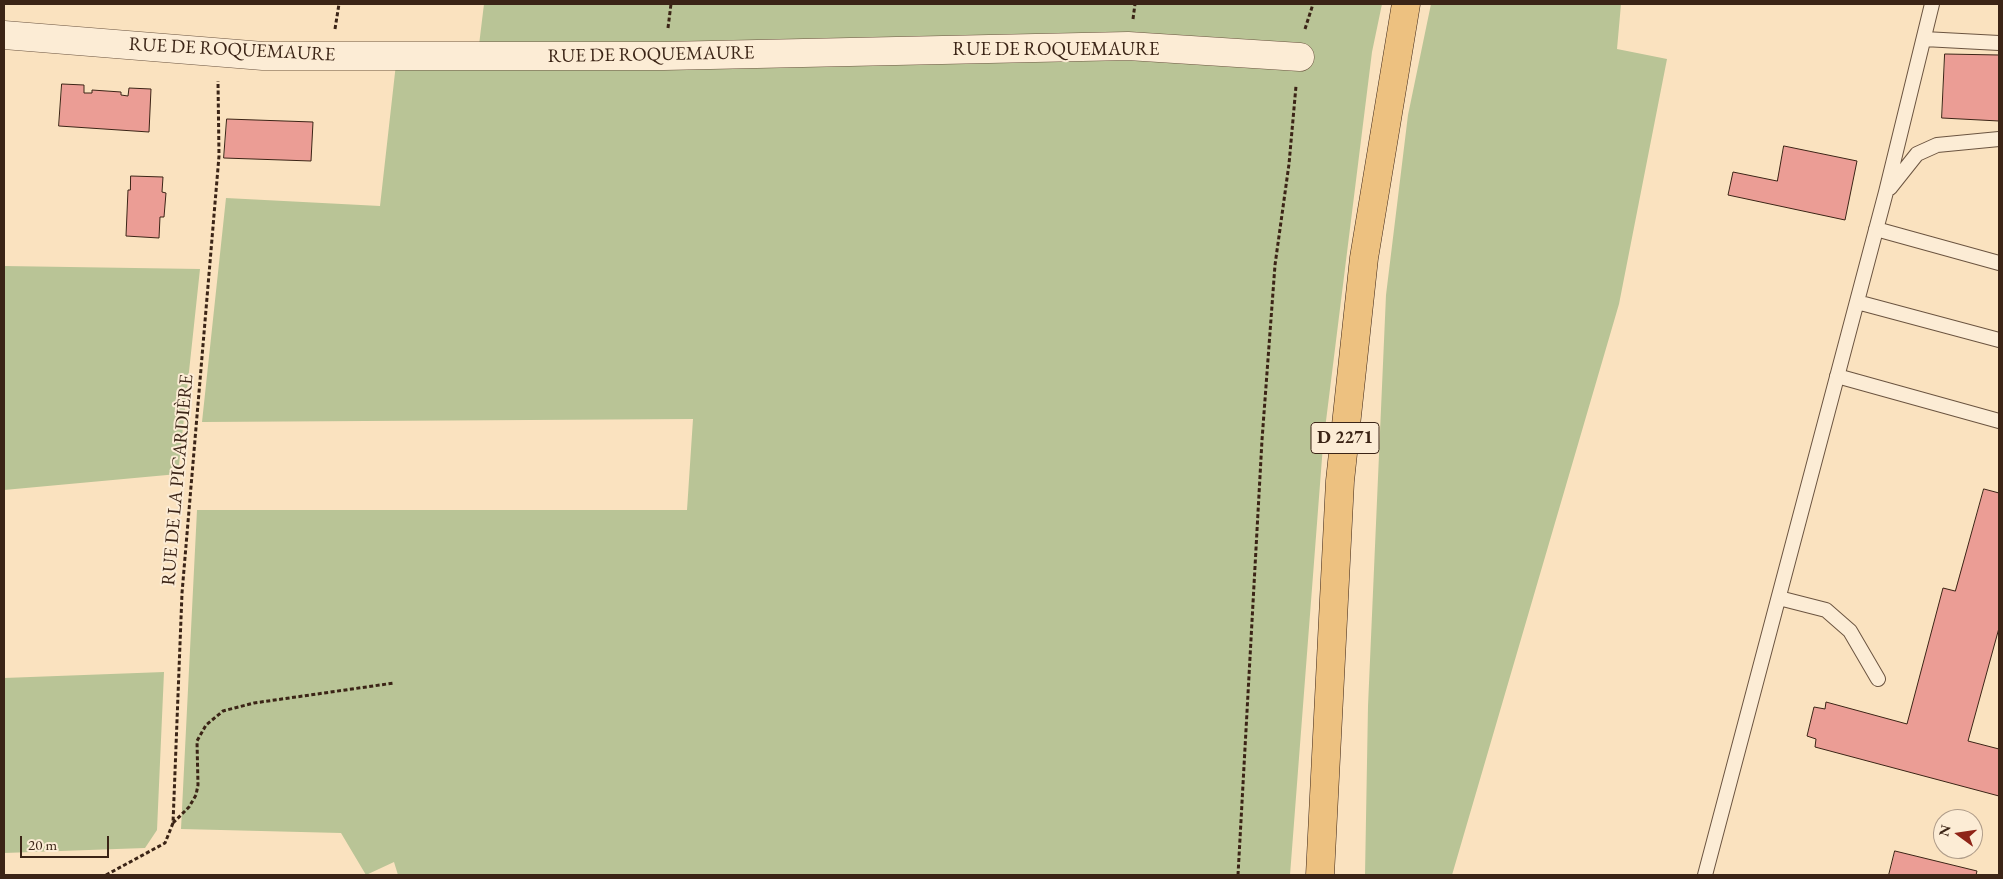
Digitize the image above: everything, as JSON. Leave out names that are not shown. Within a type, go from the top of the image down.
[{"type":"highway","name":"D 2271","points":[[1320,875],[1340,480],[1364,258],[1406,4]]},
{"type":"street","name":"RUE DE ROQUEMAURE","points":[[4,35],[263,56],[654,56],[1128,46],[1300,57]]},
{"type":"lane","points":[[1705,875],[1886,192],[1932,4]]},
{"type":"lane","points":[[1924,39],[1999,43]]},
{"type":"lane","points":[[1886,192],[1917,154],[1937,145],[1999,139]]},
{"type":"lane","points":[[1876,229],[1999,263]]},
{"type":"lane","points":[[1857,302],[1999,340]]},
{"type":"lane","points":[[1837,376],[1999,422]]},
{"type":"lane","points":[[1778,598],[1826,610],[1850,631],[1878,679]]},
{"type":"path","name":"RUE DE LA PICARDIÈRE","points":[[106,875],[164,843],[173,824],[182,593],[219,156],[218,53]]},
{"type":"path","points":[[1238,875],[1262,440],[1275,265],[1289,164],[1292,120],[1300,57]]},
{"type":"path","points":[[173,824],[189,807],[196,795],[198,785],[197,741],[206,725],[224,711],[254,703],[394,683]]},
{"type":"green space","points":[[484,4],[1382,4],[1372,52],[1323,445],[1290,875],[398,875],[394,862],[366,875],[341,833],[181,829],[197,510],[687,510],[693,419],[202,422],[226,198],[380,206],[398,46],[479,45]]},
{"type":"green space","points":[[1431,4],[1621,4],[1617,49],[1667,59],[1619,304],[1452,875],[1365,875],[1368,706],[1386,295],[1408,115]]},
{"type":"green space","points":[[4,266],[200,269],[178,474],[4,490]]},
{"type":"green space","points":[[164,672],[157,830],[145,848],[4,853],[4,678]]},
{"type":"building","points":[[1945,54],[1999,55],[1999,121],[1942,118]]},
{"type":"building","points":[[62,84],[84,85],[84,93],[92,93],[92,90],[121,92],[121,95],[128,96],[129,88],[151,89],[149,132],[59,126]]},
{"type":"building","points":[[227,119],[313,122],[311,161],[224,158]]},
{"type":"building","points":[[1784,146],[1857,161],[1845,220],[1728,195],[1733,172],[1777,181]]},
{"type":"building","points":[[131,176],[163,177],[162,192],[166,193],[164,217],[160,217],[159,238],[126,236],[128,190],[130,190]]},
{"type":"building","points":[[1984,489],[1999,493],[1999,628],[1968,741],[1999,749],[1999,796],[1815,747],[1816,739],[1807,736],[1814,707],[1825,709],[1826,702],[1907,724],[1943,588],[1955,591]]},
{"type":"building","points":[[1895,851],[1977,871],[1976,875],[1889,875]]}]
